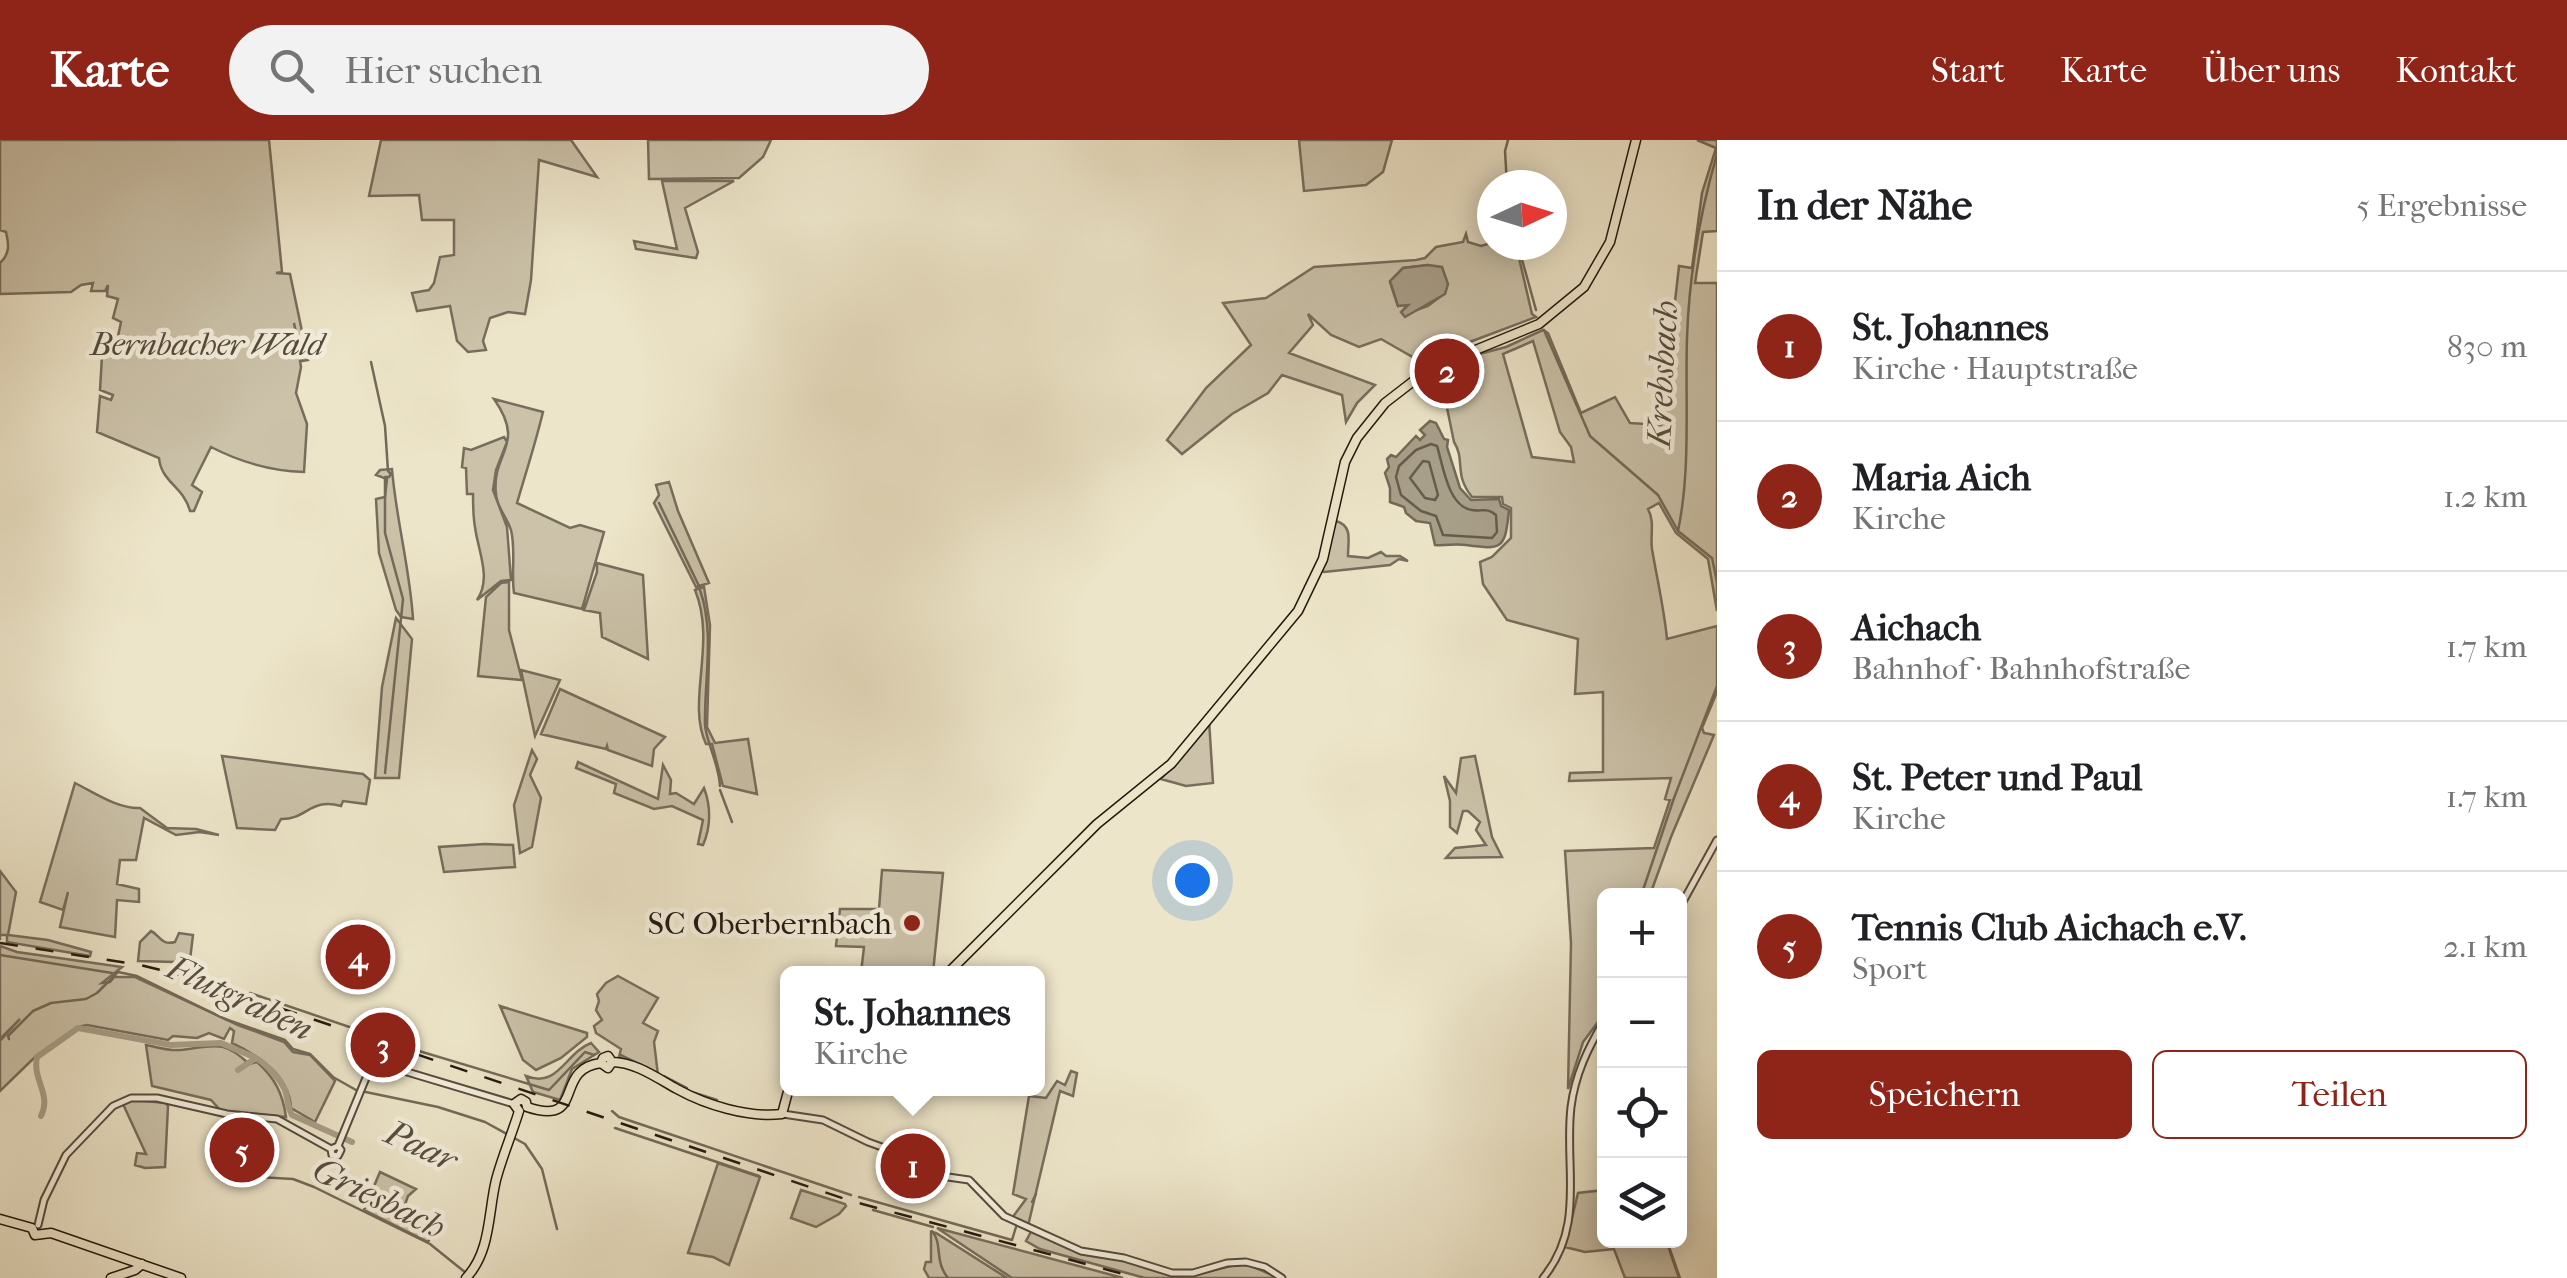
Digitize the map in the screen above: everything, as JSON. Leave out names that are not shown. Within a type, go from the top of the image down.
[{"type":"main road","points":[[955,966],[1101,822],[1171,764],[1298,611],[1323,559],[1345,462],[1385,403],[1429,369],[1539,324],[1584,287],[1610,242],[1636,140]]},
{"type":"main road","points":[[466,1278],[483,1248],[520,1107],[547,1112],[558,1109],[569,1097],[577,1072],[587,1065],[601,1063],[606,1056],[712,1104],[758,1113],[782,1114],[787,1096]]},
{"type":"main road","points":[[0,1219],[181,1278]]},
{"type":"main road","points":[[111,1278],[129,1272],[139,1262]]},
{"type":"street","points":[[1687,894],[1717,840]]},
{"type":"street","points":[[1544,1278],[1568,1230],[1572,1204],[1573,1096],[1584,1057],[1597,1034]]},
{"type":"street","points":[[37,1228],[44,1200],[66,1155],[113,1106],[131,1098],[157,1098],[227,1114],[277,1119],[330,1149],[341,1139],[370,1068],[380,1063],[520,1107]]},
{"type":"street","points":[[782,1114],[828,1122],[868,1142],[915,1158],[934,1176],[969,1180],[1002,1214],[1075,1248],[1176,1274],[1246,1262],[1282,1278]]},
{"type":"green space","name":"Bernbacher Wald","points":[[0,140],[269,140],[282,272],[276,273],[290,274],[308,360],[302,361],[294,323],[301,367],[296,393],[307,424],[304,472],[256,465],[211,447],[192,485],[202,492],[194,511],[190,511],[164,473],[159,458],[97,432],[100,396],[111,400],[113,395],[100,390],[103,339],[117,341],[121,322],[113,318],[118,299],[107,296],[108,285],[105,291],[91,291],[93,283],[71,292],[0,294],[0,263],[8,245],[6,232],[0,230]]},
{"type":"green space","name":"Bernbacher Wald","points":[[381,140],[571,140],[597,177],[539,160],[525,314],[508,312],[490,318],[483,341],[486,350],[468,352],[457,341],[450,306],[417,311],[412,293],[429,290],[440,257],[454,255],[454,220],[422,220],[419,195],[369,196]]},
{"type":"green space","points":[[648,140],[771,140],[763,157],[739,178],[649,179]]},
{"type":"green space","points":[[1299,140],[1392,140],[1383,172],[1366,185],[1304,191]]},
{"type":"green space","points":[[1697,140],[1717,140],[1717,231],[1703,232],[1695,283],[1717,283],[1717,611],[1708,559],[1676,533],[1659,503],[1648,509],[1667,639],[1717,626],[1717,692],[1702,728],[1704,733],[1714,735],[1653,888],[1597,888],[1597,1023],[1583,1042],[1568,1089],[1571,943],[1565,851],[1654,848],[1670,800],[1665,799],[1671,778],[1569,781],[1570,773],[1603,772],[1603,692],[1575,694],[1578,639],[1507,620],[1483,584],[1480,562],[1492,557],[1511,538],[1511,508],[1503,504],[1502,497],[1472,497],[1466,489],[1443,388],[1429,374],[1433,371],[1441,380],[1458,371],[1456,360],[1506,347],[1543,330],[1548,333],[1581,413],[1615,397],[1630,423],[1661,425],[1679,266],[1692,268],[1702,193],[1716,148]],"holes":[[[1533,341],[1560,432],[1571,447],[1574,462],[1532,457],[1503,354]]]},
{"type":"green space","points":[[662,181],[734,181],[685,208],[698,252],[696,258],[636,249],[634,241],[677,249]]},
{"type":"green space","points":[[1466,234],[1468,242],[1477,245],[1477,260],[1519,260],[1532,314],[1536,317],[1425,364],[1381,339],[1359,347],[1331,335],[1308,314],[1313,325],[1289,353],[1375,385],[1357,403],[1346,422],[1342,395],[1282,375],[1268,393],[1232,414],[1182,454],[1167,440],[1206,388],[1251,345],[1223,303],[1266,298],[1314,267],[1416,260],[1425,258],[1436,247],[1463,242]],"holes":[[[1428,265],[1441,296],[1414,311],[1408,304],[1398,306],[1390,282],[1403,268]]]},
{"type":"green space","points":[[494,399],[543,412],[517,503],[570,528],[580,525],[604,532],[582,609],[514,593],[512,538],[496,494],[508,428]]},
{"type":"green space","points":[[504,437],[507,442],[493,490],[507,527],[511,580],[501,581],[477,600],[484,574],[473,494],[467,494],[466,468],[462,467],[464,448],[471,450]]},
{"type":"green space","points":[[392,469],[413,619],[401,617],[396,610],[379,553],[376,499],[385,497],[387,479],[376,475],[380,470]]},
{"type":"green space","points":[[669,482],[709,583],[696,587],[654,503],[659,495],[656,485]]},
{"type":"green space","points":[[1336,521],[1347,530],[1348,556],[1368,558],[1381,552],[1408,561],[1399,559],[1390,565],[1321,571]]},
{"type":"green space","points":[[597,563],[643,575],[648,659],[602,637],[600,613],[584,610]]},
{"type":"green space","points":[[509,582],[509,630],[522,680],[478,676],[486,597],[501,583]]},
{"type":"green space","points":[[704,587],[710,625],[707,727],[715,743],[748,739],[757,794],[723,786],[712,744],[706,744],[701,727],[703,631],[695,590]]},
{"type":"green space","points":[[396,618],[412,639],[399,778],[375,778],[382,687]]},
{"type":"green space","points":[[521,670],[560,680],[535,736]]},
{"type":"green space","points":[[560,689],[665,737],[654,749],[652,766],[608,750],[607,746],[606,749],[541,734]]},
{"type":"green space","points":[[1209,720],[1213,783],[1186,786],[1161,779]]},
{"type":"green space","points":[[532,750],[537,759],[530,775],[541,798],[532,847],[520,853],[514,805]]},
{"type":"green space","points":[[222,756],[363,774],[370,780],[366,804],[343,801],[341,806],[315,806],[281,819],[275,830],[237,828]]},
{"type":"green space","points":[[1475,756],[1492,837],[1502,857],[1446,858],[1455,848],[1486,845],[1476,830],[1480,822],[1468,811],[1463,811],[1457,833],[1450,827],[1450,801],[1444,776],[1456,793],[1461,758]]},
{"type":"green space","points":[[578,762],[658,799],[663,765],[671,780],[670,794],[676,793],[694,804],[704,788],[709,816],[703,845],[698,844],[703,820],[672,806],[654,809],[614,793],[616,784],[576,768]]},
{"type":"green space","points":[[75,783],[115,803],[140,808],[167,828],[219,835],[176,835],[144,818],[136,860],[120,860],[117,884],[139,889],[139,902],[117,900],[115,937],[60,927],[68,892],[63,910],[40,902]]},
{"type":"green space","points":[[513,845],[515,867],[444,872],[439,847]]},
{"type":"green space","name":"SC Oberbernbach","points":[[882,870],[943,873],[934,966],[862,966],[864,947],[836,946],[840,909],[879,909]]},
{"type":"green space","points":[[0,871],[16,892],[8,935],[48,940],[91,952],[90,956],[7,942],[7,935],[0,935]]},
{"type":"green space","points":[[151,931],[167,943],[175,942],[179,933],[193,935],[189,968],[174,967],[174,962],[138,961],[140,942]]},
{"type":"green space","points":[[0,946],[17,952],[122,967],[102,983],[114,977],[135,977],[284,1042],[293,1052],[310,1055],[335,1081],[315,1122],[291,1108],[285,1086],[271,1068],[232,1043],[234,1031],[230,1028],[224,1039],[209,1033],[197,1038],[173,1036],[168,1040],[87,1025],[36,1056],[0,1091],[0,1041],[20,1019],[0,1039]]},
{"type":"green space","points":[[618,976],[658,998],[643,1023],[658,1031],[654,1042],[658,1075],[619,1057],[621,1049],[596,1033],[594,1026],[602,1020],[596,1010],[597,994]]},
{"type":"green space","points":[[500,1006],[587,1033],[587,1037],[561,1058],[536,1070],[523,1060]]},
{"type":"green space","points":[[591,1043],[599,1052],[572,1069],[560,1100],[533,1092],[526,1076],[537,1079],[554,1074]]},
{"type":"green space","points":[[146,1045],[176,1050],[218,1046],[249,1064],[257,1062],[277,1087],[286,1117],[221,1111],[211,1100],[152,1086]]},
{"type":"green space","points":[[1071,1071],[1077,1073],[1073,1096],[1060,1091],[1028,1226],[1012,1218],[1026,1199],[1013,1194],[1029,1096],[1046,1098],[1057,1081],[1065,1085]]},
{"type":"green space","points":[[134,1100],[168,1106],[165,1167],[135,1165],[137,1153],[146,1154],[123,1104]]},
{"type":"green space","points":[[246,1119],[265,1124],[245,1177],[226,1176],[228,1147],[238,1148]]},
{"type":"green space","points":[[718,1163],[760,1177],[729,1265],[713,1257],[688,1253]]},
{"type":"green space","points":[[380,1172],[416,1189],[408,1196],[402,1213],[431,1227],[428,1242],[364,1210]]},
{"type":"green space","points":[[801,1190],[846,1206],[816,1227],[791,1218]]},
{"type":"green space","points":[[1597,1191],[1597,1248],[1669,1248],[1680,1278],[1625,1278],[1614,1249],[1585,1252],[1565,1247],[1578,1193]]},
{"type":"green space","points":[[937,1228],[1123,1278],[1012,1278]]},
{"type":"green space","points":[[1032,1230],[1079,1252],[1171,1275],[1195,1275],[1239,1264],[1279,1278],[1145,1278],[1040,1249],[1026,1241]]},
{"type":"green space","points":[[931,1232],[1007,1278],[929,1278],[924,1269],[926,1262],[931,1262]]},
{"type":"water","points":[[1442,267],[1448,284],[1445,294],[1405,317],[1401,312],[1408,305],[1398,306],[1390,281],[1403,268]]},
{"type":"water","points":[[1430,421],[1448,440],[1460,488],[1471,500],[1499,499],[1501,506],[1509,510],[1500,544],[1435,545],[1430,523],[1416,521],[1404,507],[1390,502],[1387,459],[1391,455],[1396,457],[1416,436],[1420,440],[1425,435],[1420,430]]},
{"type":"waterway","points":[[1506,170],[1508,140]]},
{"type":"waterway","name":"Krebsbach","points":[[1678,531],[1686,460],[1690,292],[1717,154]]},
{"type":"waterway","points":[[1522,260],[1536,310]]},
{"type":"waterway","points":[[1544,330],[1590,436],[1658,495],[1678,531],[1712,558],[1717,582]]},
{"type":"waterway","points":[[371,362],[391,474],[385,477],[385,533],[403,599],[385,773]]},
{"type":"waterway","points":[[659,503],[699,586]]},
{"type":"waterway","points":[[700,590],[708,640],[705,725],[720,786]]},
{"type":"waterway","name":"Krebsbach","points":[[1644,888],[1717,686]]},
{"type":"waterway","points":[[720,790],[732,822]]},
{"type":"waterway","points":[[0,955],[112,973]]},
{"type":"waterway","name":"Flutgraben","points":[[9,1039],[33,1011],[51,1003],[86,999],[118,972],[137,976],[225,1019],[285,1040],[356,1090],[438,1107],[485,1122],[525,1144],[542,1169],[557,1229]]},
{"type":"waterway","points":[[250,993],[405,1046]]},
{"type":"waterway","name":"Paar","points":[[41,1116],[44,1101],[37,1057],[78,1028],[171,1045],[221,1043],[256,1058]]},
{"type":"waterway","points":[[409,1048],[549,1090],[585,1052],[594,1055]]},
{"type":"waterway","points":[[621,1055],[658,1073]]},
{"type":"waterway","name":"Paar","points":[[238,1070],[256,1058],[283,1086],[292,1115],[352,1142]]},
{"type":"waterway","points":[[664,1076],[687,1088]]},
{"type":"waterway","points":[[695,1093],[717,1100]]},
{"type":"waterway","points":[[612,1111],[619,1117],[851,1195]]},
{"type":"waterway","points":[[615,1128],[759,1176]]},
{"type":"waterway","name":"Griesbach","points":[[258,1177],[293,1179],[314,1187],[430,1244],[466,1273]]},
{"type":"waterway","points":[[1032,1202],[1036,1194]]},
{"type":"waterway","points":[[859,1197],[1012,1240],[1016,1227]]},
{"type":"waterway","points":[[873,1210],[933,1227]]},
{"type":"waterway","points":[[932,1231],[948,1278]]},
{"type":"waterway","name":"Krebsbach","points":[[1669,1248],[1679,1278]]},
{"type":"railway","points":[[0,943],[185,976],[851,1201],[1138,1278]]},
{"type":"place","name":"Maria Aich","points":[[1447,371]]},
{"type":"place","name":"SC Oberbernbach","points":[[912,923]]},
{"type":"place","name":"St. Peter und Paul","points":[[358,957]]},
{"type":"place","name":"Aichach","points":[[383,1045]]},
{"type":"place","name":"Tennis Club Aichach e.V.","points":[[242,1150]]},
{"type":"place","name":"St. Johannes","points":[[913,1166]]}]
